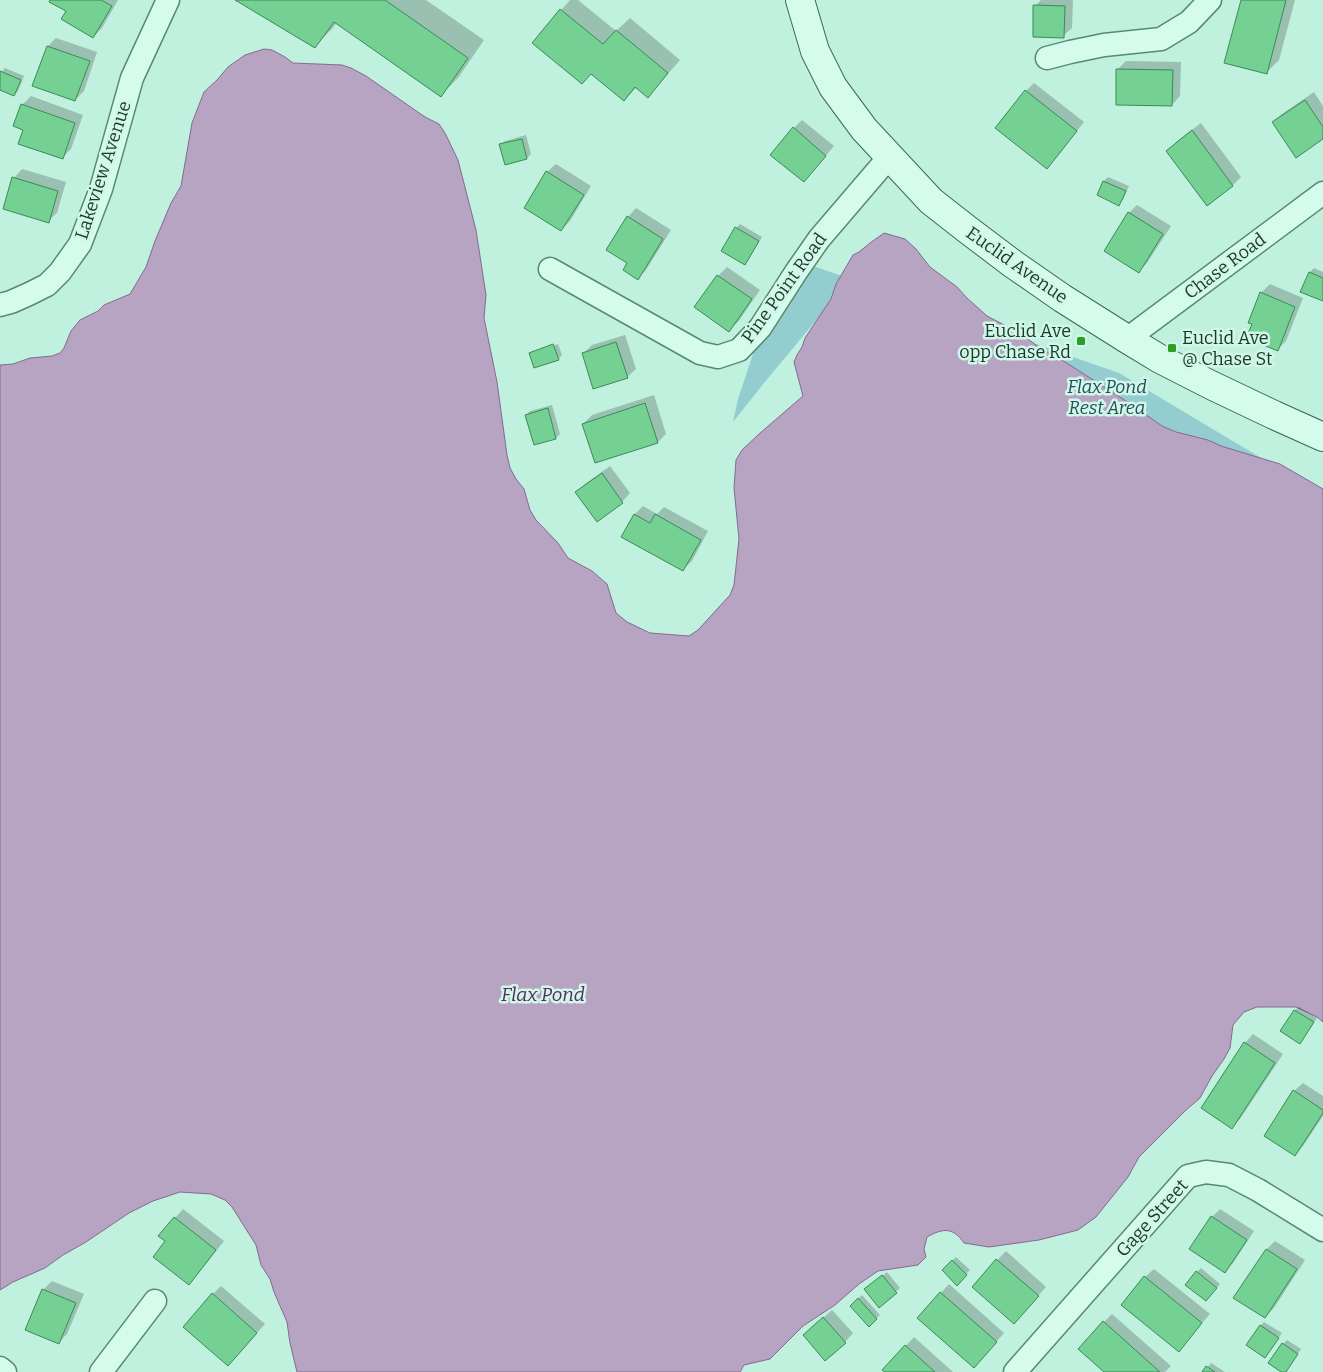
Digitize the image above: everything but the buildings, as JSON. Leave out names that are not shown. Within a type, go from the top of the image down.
[{"type":"street","name":"Lakeview Avenue","points":[[0,305],[12,302],[47,285],[71,259],[80,244],[101,189],[132,78],[168,0]]},
{"type":"street","name":"Euclid Avenue","points":[[800,0],[816,51],[833,87],[864,129],[931,201],[1062,298],[1160,359],[1274,416],[1323,437]]},
{"type":"street","points":[[1047,58],[1104,45],[1161,39],[1189,22],[1210,0]]},
{"type":"street","name":"Pine Point Road","points":[[550,269],[700,353],[718,357],[738,350],[760,328],[820,239],[890,156]]},
{"type":"street","name":"Chase Road","points":[[1127,339],[1323,192]]},
{"type":"street","name":"Gage Street","points":[[1015,1372],[1188,1176],[1206,1172],[1229,1175],[1258,1190],[1323,1230]]},
{"type":"street","points":[[101,1372],[155,1301]]},
{"type":"street","points":[[0,1368],[5,1372]]},
{"type":"green space","name":"Flax Pond Rest Area","points":[[799,261],[1119,373],[1323,495],[1323,555],[848,282],[733,422],[738,399],[769,306]]},
{"type":"water","name":"Flax Pond","points":[[264,49],[272,50],[293,63],[342,65],[351,68],[366,76],[425,117],[439,124],[445,133],[458,160],[476,230],[486,295],[484,318],[497,382],[510,468],[524,489],[530,510],[536,520],[558,543],[568,558],[592,571],[607,584],[616,613],[627,622],[650,633],[689,636],[698,630],[730,595],[734,585],[739,539],[734,488],[736,460],[742,450],[803,396],[794,362],[805,338],[831,299],[836,284],[853,255],[884,233],[905,239],[916,249],[930,267],[957,287],[987,316],[1020,333],[1040,348],[1123,399],[1162,426],[1280,464],[1323,489],[1323,1022],[1296,1007],[1257,1007],[1244,1012],[1233,1025],[1230,1048],[1200,1098],[1139,1157],[1128,1177],[1096,1217],[1078,1230],[1039,1240],[989,1247],[964,1243],[952,1232],[943,1231],[933,1234],[927,1237],[924,1249],[926,1257],[918,1265],[878,1271],[859,1284],[835,1305],[803,1326],[770,1359],[744,1365],[740,1372],[297,1372],[287,1322],[270,1279],[261,1265],[256,1245],[232,1207],[225,1200],[211,1194],[180,1192],[153,1201],[129,1213],[45,1268],[0,1290],[0,365],[13,364],[30,358],[52,356],[60,353],[71,331],[80,320],[98,311],[104,305],[130,294],[146,267],[171,203],[181,186],[192,123],[204,92],[228,67],[245,55]]},
{"type":"place","name":"Euclid Ave opp Chase Rd","points":[[1081,341]]},
{"type":"place","name":"Euclid Ave @ Chase St","points":[[1172,348]]}]
